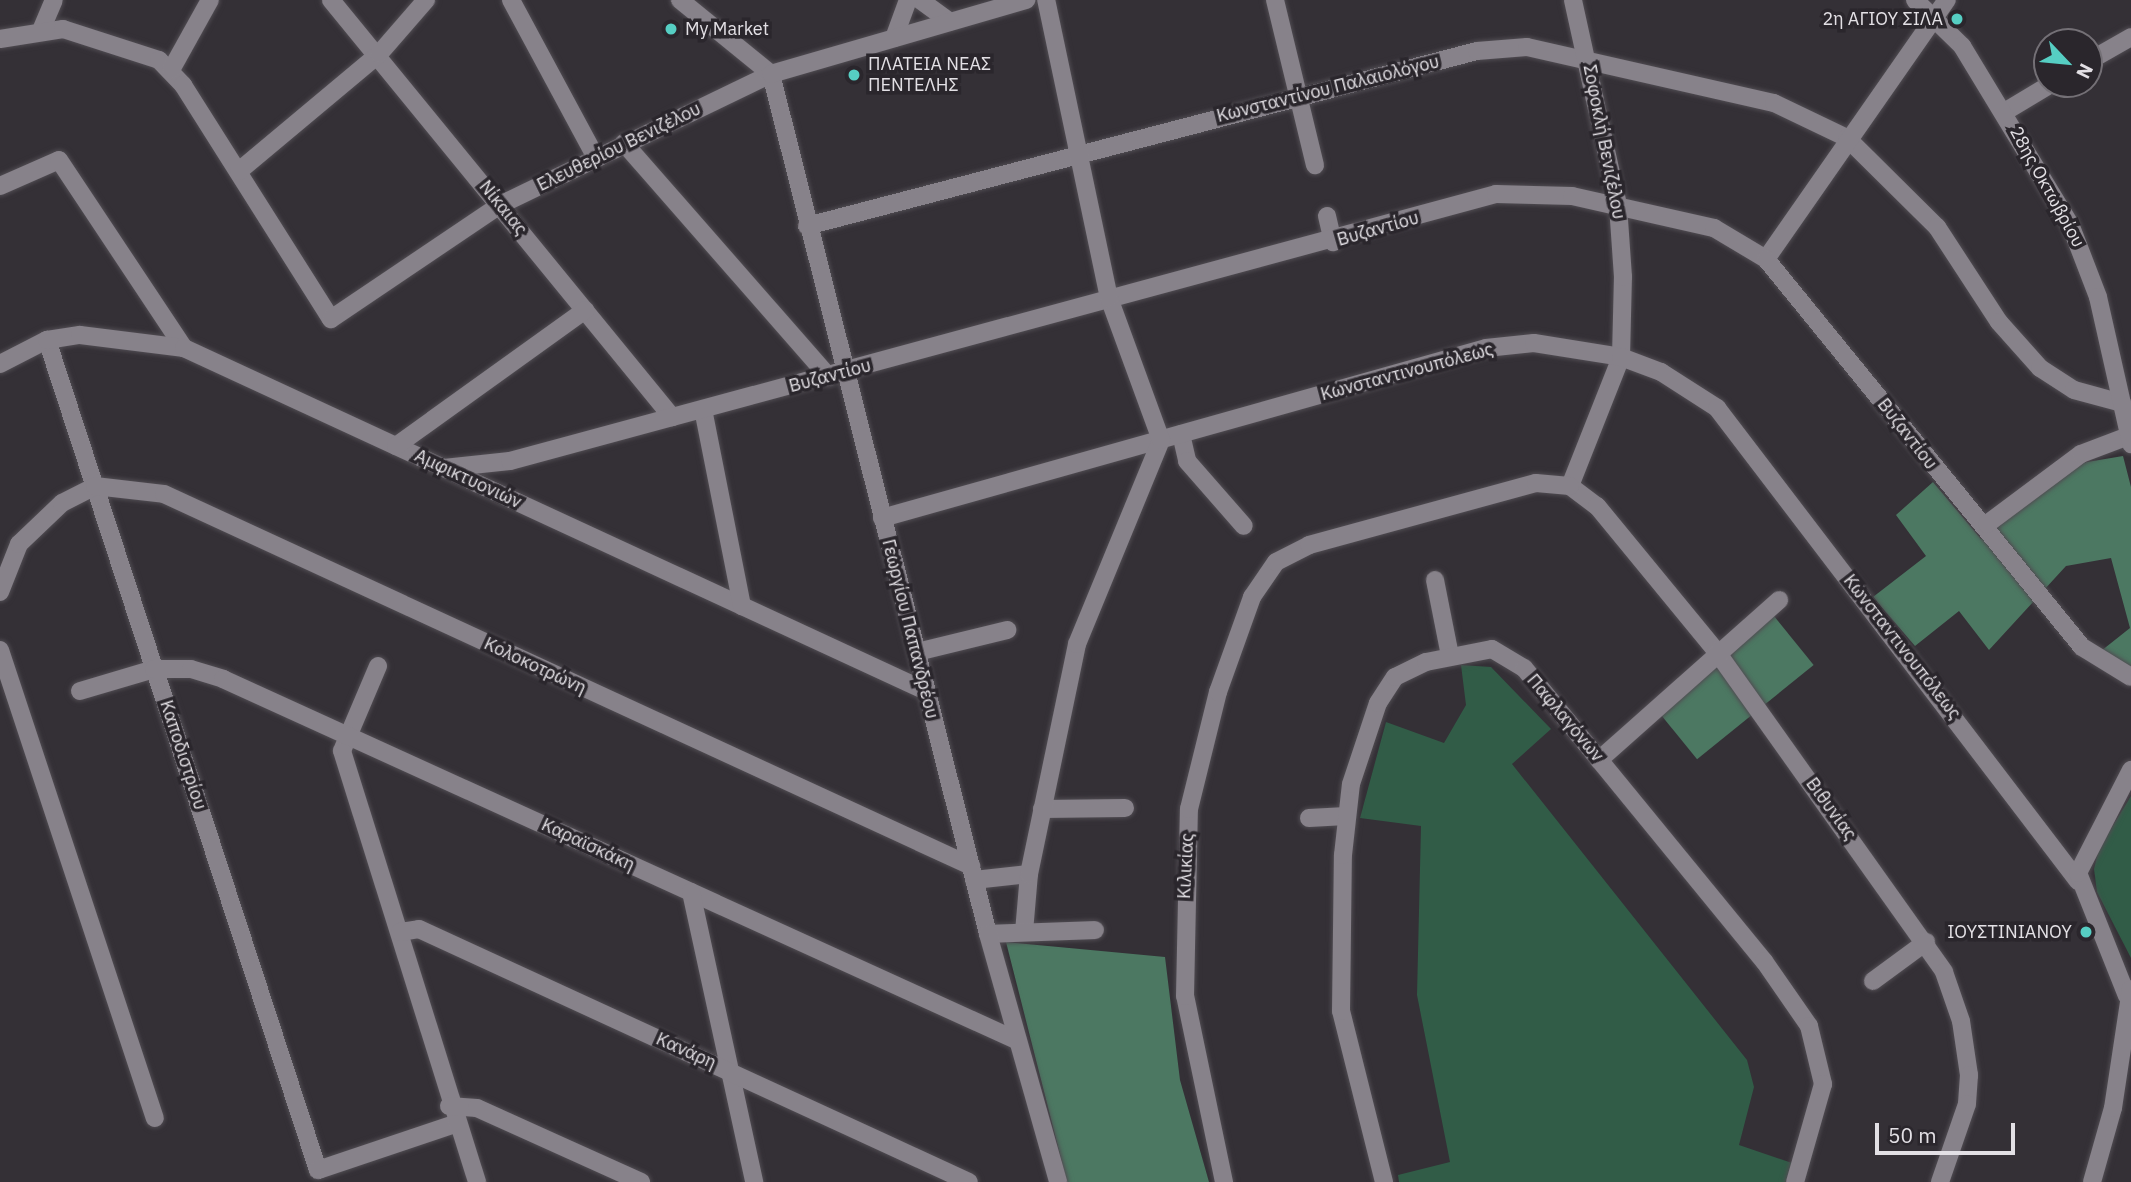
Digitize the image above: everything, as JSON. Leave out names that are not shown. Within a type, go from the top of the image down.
[{"type":"street","points":[[42,28],[54,0]]},
{"type":"street","points":[[171,70],[210,0]]},
{"type":"street","name":"Νίκαιας","points":[[331,0],[379,54],[672,417]]},
{"type":"street","points":[[0,39],[42,28],[122,44],[171,70],[239,171],[379,54],[426,0]]},
{"type":"street","points":[[511,0],[595,156]]},
{"type":"street","points":[[680,0],[771,75],[1026,0]]},
{"type":"street","points":[[894,38],[908,0]]},
{"type":"street","points":[[920,0],[950,22]]},
{"type":"street","points":[[1024,932],[1029,873],[1077,645],[1161,440],[1109,298],[1046,0]]},
{"type":"street","points":[[1275,0],[1315,165]]},
{"type":"street","name":"Σοφοκλή Βενιζέλου","points":[[1570,486],[1621,357],[1618,205],[1588,56],[1573,0]]},
{"type":"street","name":"28ης Οκτωβρίου","points":[[1915,0],[1933,15],[2006,111],[2085,256],[2130,439]]},
{"type":"street","points":[[1766,259],[1847,138],[1933,15],[1947,0]]},
{"type":"street","points":[[2103,53],[2131,37]]},
{"type":"street","name":"Κωνσταντίνου Παλαιολόγου","points":[[807,226],[1079,153],[1506,46],[1588,56],[1774,103],[1847,138],[1937,227],[1999,322],[2040,368],[2074,390],[2122,403]]},
{"type":"street","name":"Ελευθερίου Βενιζέλου","points":[[239,171],[331,319],[500,205],[595,156],[771,75]]},
{"type":"street","name":"Γεωργίου Παπανδρέου","points":[[771,75],[807,226],[837,375],[882,518],[1016,1040],[1058,1182]]},
{"type":"street","points":[[2006,111],[2033,95]]},
{"type":"street","points":[[624,143],[837,375]]},
{"type":"street","points":[[0,187],[59,160],[184,348]]},
{"type":"street","name":"Βυζαντίου","points":[[444,468],[510,461],[837,375],[1109,298],[1334,242],[1496,194],[1572,195],[1714,228],[1766,259],[1811,308],[1934,470],[1987,524],[2082,647],[2131,677]]},
{"type":"street","points":[[1327,216],[1334,242]]},
{"type":"street","points":[[396,446],[585,310]]},
{"type":"street","name":"Αμφικτυονιών","points":[[0,364],[47,340],[121,337],[184,348],[926,691]]},
{"type":"street","name":"Καποδιστρίου","points":[[47,340],[317,1170],[455,1124]]},
{"type":"street","name":"Κωνσταντινουπόλεως","points":[[882,518],[1486,348],[1534,343],[1621,357],[1661,372],[1717,408],[2078,881],[2129,993]]},
{"type":"street","points":[[703,409],[743,606]]},
{"type":"street","points":[[1181,434],[1187,461],[1244,526]]},
{"type":"street","points":[[1987,524],[2081,454],[2130,439]]},
{"type":"street","points":[[0,592],[30,528],[95,486]]},
{"type":"street","name":"Κολοκοτρώνη","points":[[95,486],[143,489],[189,504],[973,873]]},
{"type":"street","name":"Κιλικίας","points":[[1224,1182],[1185,996],[1189,809],[1218,692],[1252,597],[1276,562],[1348,533],[1523,487],[1570,486]]},
{"type":"street","name":"Βιθυνίας","points":[[1570,486],[1597,506],[1717,652],[1926,942],[1944,972],[1969,1054],[1967,1104],[1940,1182]]},
{"type":"street","points":[[1435,580],[1450,656]]},
{"type":"street","points":[[1599,760],[1717,652],[1779,600]]},
{"type":"street","points":[[917,652],[1007,630]]},
{"type":"street","name":"Παφλαγόνων","points":[[1384,1182],[1341,1011],[1346,816],[1378,704],[1395,677],[1450,656],[1492,649],[1524,668],[1764,961],[1814,1035],[1823,1084],[1796,1182]]},
{"type":"street","points":[[0,650],[155,1118]]},
{"type":"street","points":[[378,666],[342,751],[400,932],[449,1106],[477,1182]]},
{"type":"street","name":"Καραϊσκάκη","points":[[80,691],[155,669],[191,669],[223,679],[1016,1040]]},
{"type":"street","points":[[2078,881],[2089,844],[2131,770]]},
{"type":"street","points":[[1042,809],[1125,808]]},
{"type":"street","points":[[1309,818],[1346,816]]},
{"type":"street","points":[[973,873],[1029,873]]},
{"type":"street","points":[[691,892],[754,1182]]},
{"type":"street","name":"Κανάρη","points":[[400,932],[419,929],[969,1182]]},
{"type":"street","points":[[988,934],[1095,930]]},
{"type":"street","points":[[1873,981],[1926,942]]},
{"type":"street","points":[[2092,1182],[2113,1108],[2129,993]]},
{"type":"street","points":[[449,1106],[477,1108],[642,1182]]},
{"type":"green space","points":[[2123,456],[2131,487],[2131,671],[2101,651],[2130,628],[2111,558],[2066,566],[1989,650],[1959,611],[1915,646],[1873,597],[1926,556],[1896,515],[1933,482],[1981,539],[2081,463]]},
{"type":"green space","points":[[1774,616],[1814,665],[1697,759],[1657,710]]},
{"type":"green space","points":[[1461,665],[1491,667],[1551,729],[1512,764],[1747,1060],[1754,1087],[1739,1145],[1792,1163],[1787,1182],[1399,1182],[1398,1175],[1450,1162],[1417,995],[1421,826],[1360,818],[1386,722],[1444,743],[1466,705]]},
{"type":"green space","points":[[2131,796],[2131,958],[2097,892],[2094,869],[2099,848]]},
{"type":"green space","points":[[1006,942],[1165,957],[1180,1080],[1209,1182],[1067,1182]]},
{"type":"place","name":"2η ΑΓΙΟΥ ΣΙΛΑ","points":[[1957,19]]},
{"type":"place","name":"My Market","points":[[671,29]]},
{"type":"place","name":"ΠΛΑΤΕΙΑ ΝΕΑΣ ΠΕΝΤΕΛΗΣ","points":[[854,75]]},
{"type":"place","name":"ΙΟΥΣΤΙΝΙΑΝΟΥ","points":[[2086,932]]}]
